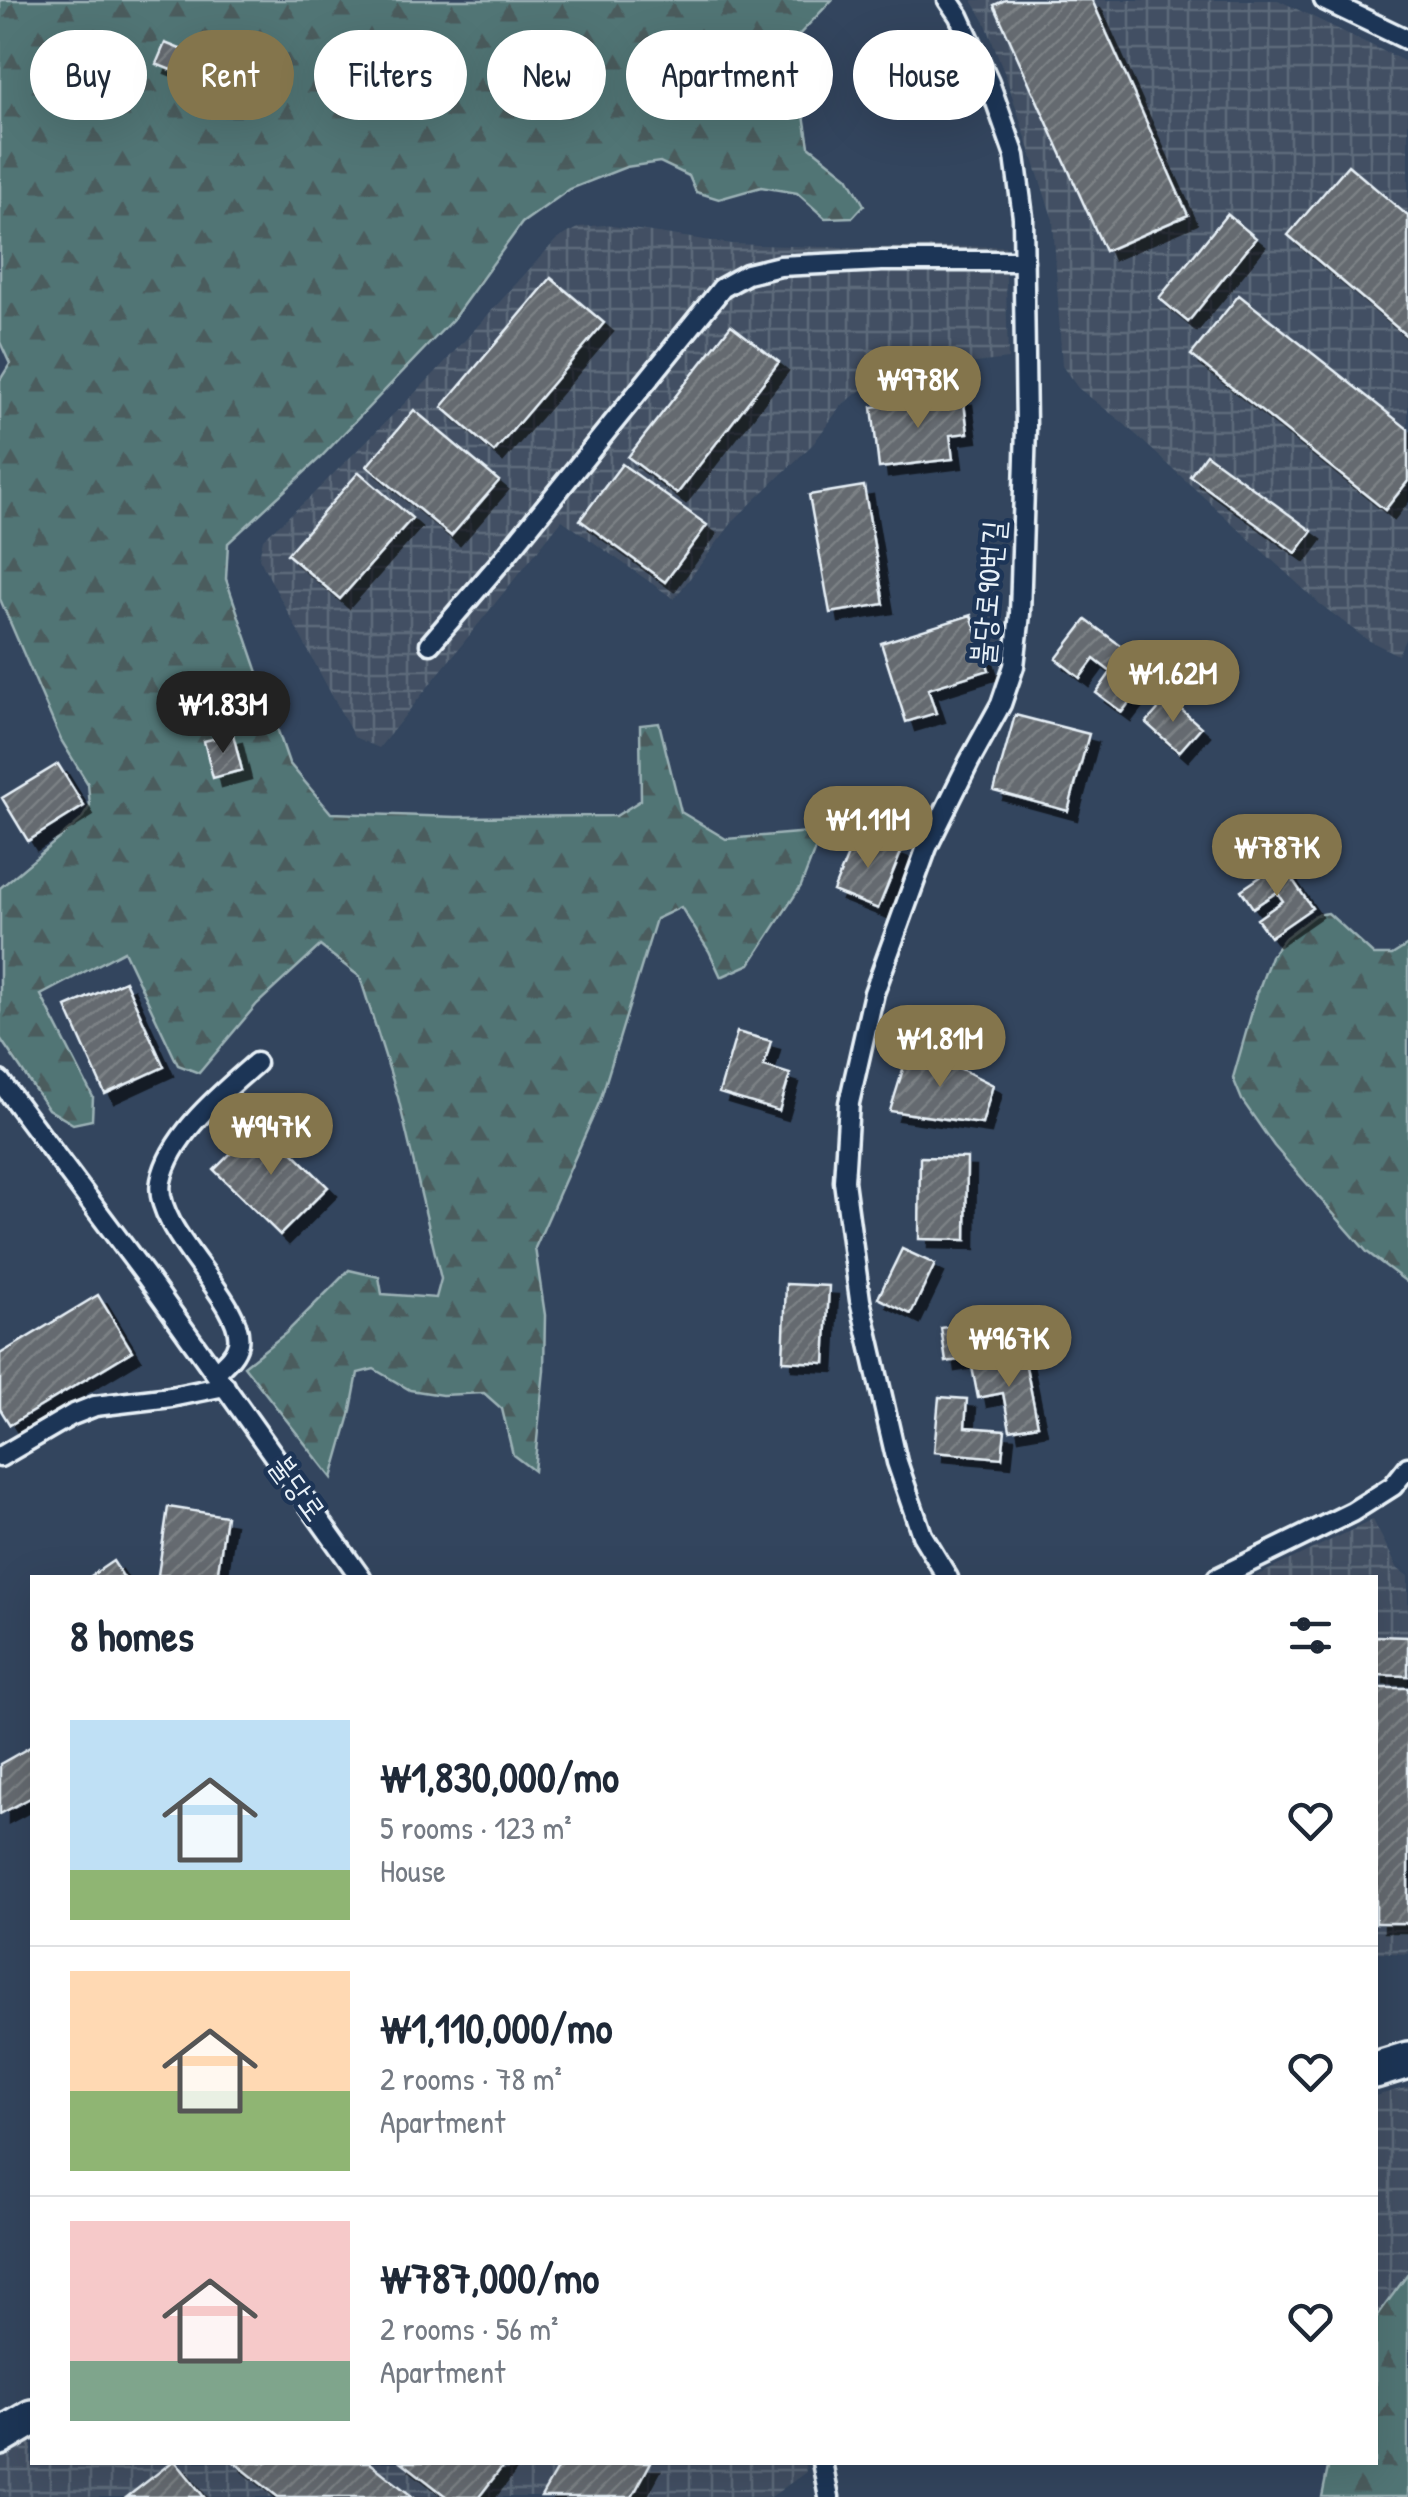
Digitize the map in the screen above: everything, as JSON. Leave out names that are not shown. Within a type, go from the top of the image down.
[{"type":"street","points":[[1378,2069],[1408,2060]]},
{"type":"street","points":[[0,2437],[30,2419]]},
{"type":"lane","name":"불당로90번길","points":[[946,1575],[922,1535],[897,1462],[860,1300],[844,1181],[849,1103],[874,993],[927,847],[1000,704],[1014,666],[1020,614],[1026,427],[1023,218],[1016,156],[988,82],[948,0]]},
{"type":"lane","points":[[1324,0],[1408,40]]},
{"type":"lane","points":[[430,644],[548,505],[722,288],[746,274],[780,266],[882,260],[1024,260]]},
{"type":"lane","points":[[0,1457],[72,1414],[95,1406],[225,1386],[238,1340],[236,1320],[188,1251],[164,1209],[159,1186],[166,1161],[184,1134],[216,1098],[256,1064]]},
{"type":"lane","name":"불당로","points":[[0,1081],[146,1276],[360,1575]]},
{"type":"lane","points":[[1223,1575],[1352,1512],[1393,1486],[1408,1467]]},
{"type":"lane","points":[[823,2465],[829,2497]]},
{"type":"shaded area","points":[[972,0],[1278,0],[1408,63],[1408,633],[1398,655],[1366,639],[1320,604],[1122,422],[1078,388],[1062,366],[1053,220],[995,48],[995,30],[988,30]]},
{"type":"shaded area","points":[[605,225],[731,244],[856,248],[1005,246],[1008,359],[901,372],[866,386],[841,406],[813,444],[735,519],[674,599],[562,520],[379,748],[354,737],[259,558],[263,539],[433,375],[556,240],[579,227]]},
{"type":"shaded area","points":[[1373,1520],[1398,1569],[1408,1576],[1408,1954],[1378,1952],[1378,1575],[1258,1575]]},
{"type":"shaded area","points":[[1408,2087],[1408,2274],[1378,2313],[1378,2095]]},
{"type":"shaded area","points":[[30,2440],[30,2465],[805,2465],[806,2472],[771,2497],[0,2497],[0,2459]]},
{"type":"green space","points":[[0,0],[832,0],[804,30],[626,30],[626,120],[805,120],[809,146],[848,177],[864,205],[853,217],[825,218],[797,193],[761,187],[719,199],[696,192],[689,176],[660,162],[626,167],[570,189],[522,223],[453,319],[320,458],[228,543],[226,579],[289,763],[331,813],[616,816],[641,800],[640,725],[659,723],[681,812],[726,839],[822,831],[801,886],[750,964],[721,977],[681,907],[656,919],[600,1101],[535,1248],[545,1315],[534,1471],[513,1455],[502,1409],[484,1393],[442,1395],[410,1390],[374,1369],[358,1373],[332,1478],[244,1366],[286,1333],[349,1270],[379,1277],[382,1294],[436,1298],[441,1279],[398,1097],[360,977],[320,946],[257,1004],[199,1073],[178,1065],[124,951],[41,995],[93,1097],[92,1120],[73,1124],[48,1109],[0,1038],[0,888],[81,820],[90,806],[88,784],[61,740],[0,599],[0,380],[10,364],[0,342]]},
{"type":"green space","points":[[1328,913],[1374,955],[1392,955],[1408,945],[1408,1283],[1367,1252],[1274,1146],[1242,1100],[1233,1078],[1271,956],[1285,938],[1315,915]]},
{"type":"green space","points":[[1408,2274],[1408,2497],[1322,2497],[1329,2465],[1378,2465],[1378,2315]]},
{"type":"building","points":[[1005,0],[1092,0],[1188,215],[1105,251],[994,5]]},
{"type":"building","points":[[165,43],[167,44],[167,68],[156,64]]},
{"type":"building","points":[[1348,165],[1408,216],[1408,337],[1288,235]]},
{"type":"building","points":[[1227,214],[1256,238],[1188,322],[1159,298]]},
{"type":"building","points":[[551,278],[604,323],[494,452],[442,407]]},
{"type":"building","points":[[1239,295],[1408,429],[1408,481],[1385,510],[1191,355]]},
{"type":"building","points":[[731,325],[779,362],[677,494],[628,457]]},
{"type":"building","points":[[963,396],[968,433],[950,435],[953,459],[879,468],[872,407]]},
{"type":"building","points":[[414,410],[499,481],[451,536],[367,466]]},
{"type":"building","points":[[1206,454],[1312,531],[1296,553],[1190,476]]},
{"type":"building","points":[[622,464],[707,525],[665,582],[580,520]]},
{"type":"building","points":[[359,472],[412,518],[340,599],[287,554]]},
{"type":"building","points":[[864,486],[884,604],[830,613],[809,495]]},
{"type":"building","points":[[971,615],[989,670],[928,689],[936,713],[906,722],[881,643]]},
{"type":"building","points":[[1086,620],[1154,670],[1122,712],[1096,693],[1111,672],[1094,659],[1080,678],[1056,659]]},
{"type":"building","points":[[1168,698],[1201,727],[1179,752],[1146,723]]},
{"type":"building","points":[[1015,715],[1089,734],[1068,811],[994,791]]},
{"type":"building","points":[[233,734],[242,770],[213,778],[204,741]]},
{"type":"building","points":[[58,764],[84,806],[28,841],[2,798]]},
{"type":"building","points":[[857,833],[902,850],[878,909],[833,891]]},
{"type":"building","points":[[1281,863],[1312,908],[1270,937],[1257,919],[1283,901],[1277,892],[1253,908],[1241,890]]},
{"type":"building","points":[[125,981],[164,1067],[105,1094],[66,1007]]},
{"type":"building","points":[[737,1032],[771,1041],[764,1066],[790,1074],[779,1111],[719,1093]]},
{"type":"building","points":[[911,1044],[993,1085],[982,1124],[890,1111]]},
{"type":"building","points":[[262,1122],[328,1187],[280,1235],[214,1170]]},
{"type":"building","points":[[920,1157],[967,1158],[966,1240],[919,1239]]},
{"type":"building","points":[[902,1249],[935,1264],[911,1314],[878,1298]]},
{"type":"building","points":[[786,1284],[829,1286],[825,1363],[783,1361]]},
{"type":"building","points":[[98,1295],[132,1351],[10,1425],[0,1409],[0,1354]]},
{"type":"building","points":[[997,1319],[1002,1353],[946,1362],[941,1328]]},
{"type":"building","points":[[1024,1357],[1038,1425],[1010,1430],[1003,1393],[978,1398],[972,1367]]},
{"type":"building","points":[[939,1397],[967,1399],[965,1427],[1005,1430],[1002,1458],[934,1452]]},
{"type":"building","points":[[168,1507],[226,1516],[217,1575],[158,1575]]},
{"type":"building","points":[[113,1561],[122,1575],[92,1575]]},
{"type":"building","points":[[1378,1636],[1408,1637],[1408,1676],[1378,1675]]},
{"type":"building","points":[[1378,1688],[1408,1688],[1408,1923],[1378,1923]]},
{"type":"building","points":[[30,1747],[30,1798],[0,1814],[0,1764]]},
{"type":"building","points":[[168,2465],[178,2465],[204,2497],[127,2497]]},
{"type":"building","points":[[238,2465],[373,2465],[413,2497],[278,2497]]},
{"type":"building","points":[[406,2465],[504,2465],[479,2497],[447,2497]]},
{"type":"building","points":[[559,2465],[649,2465],[632,2497],[541,2497]]}]
